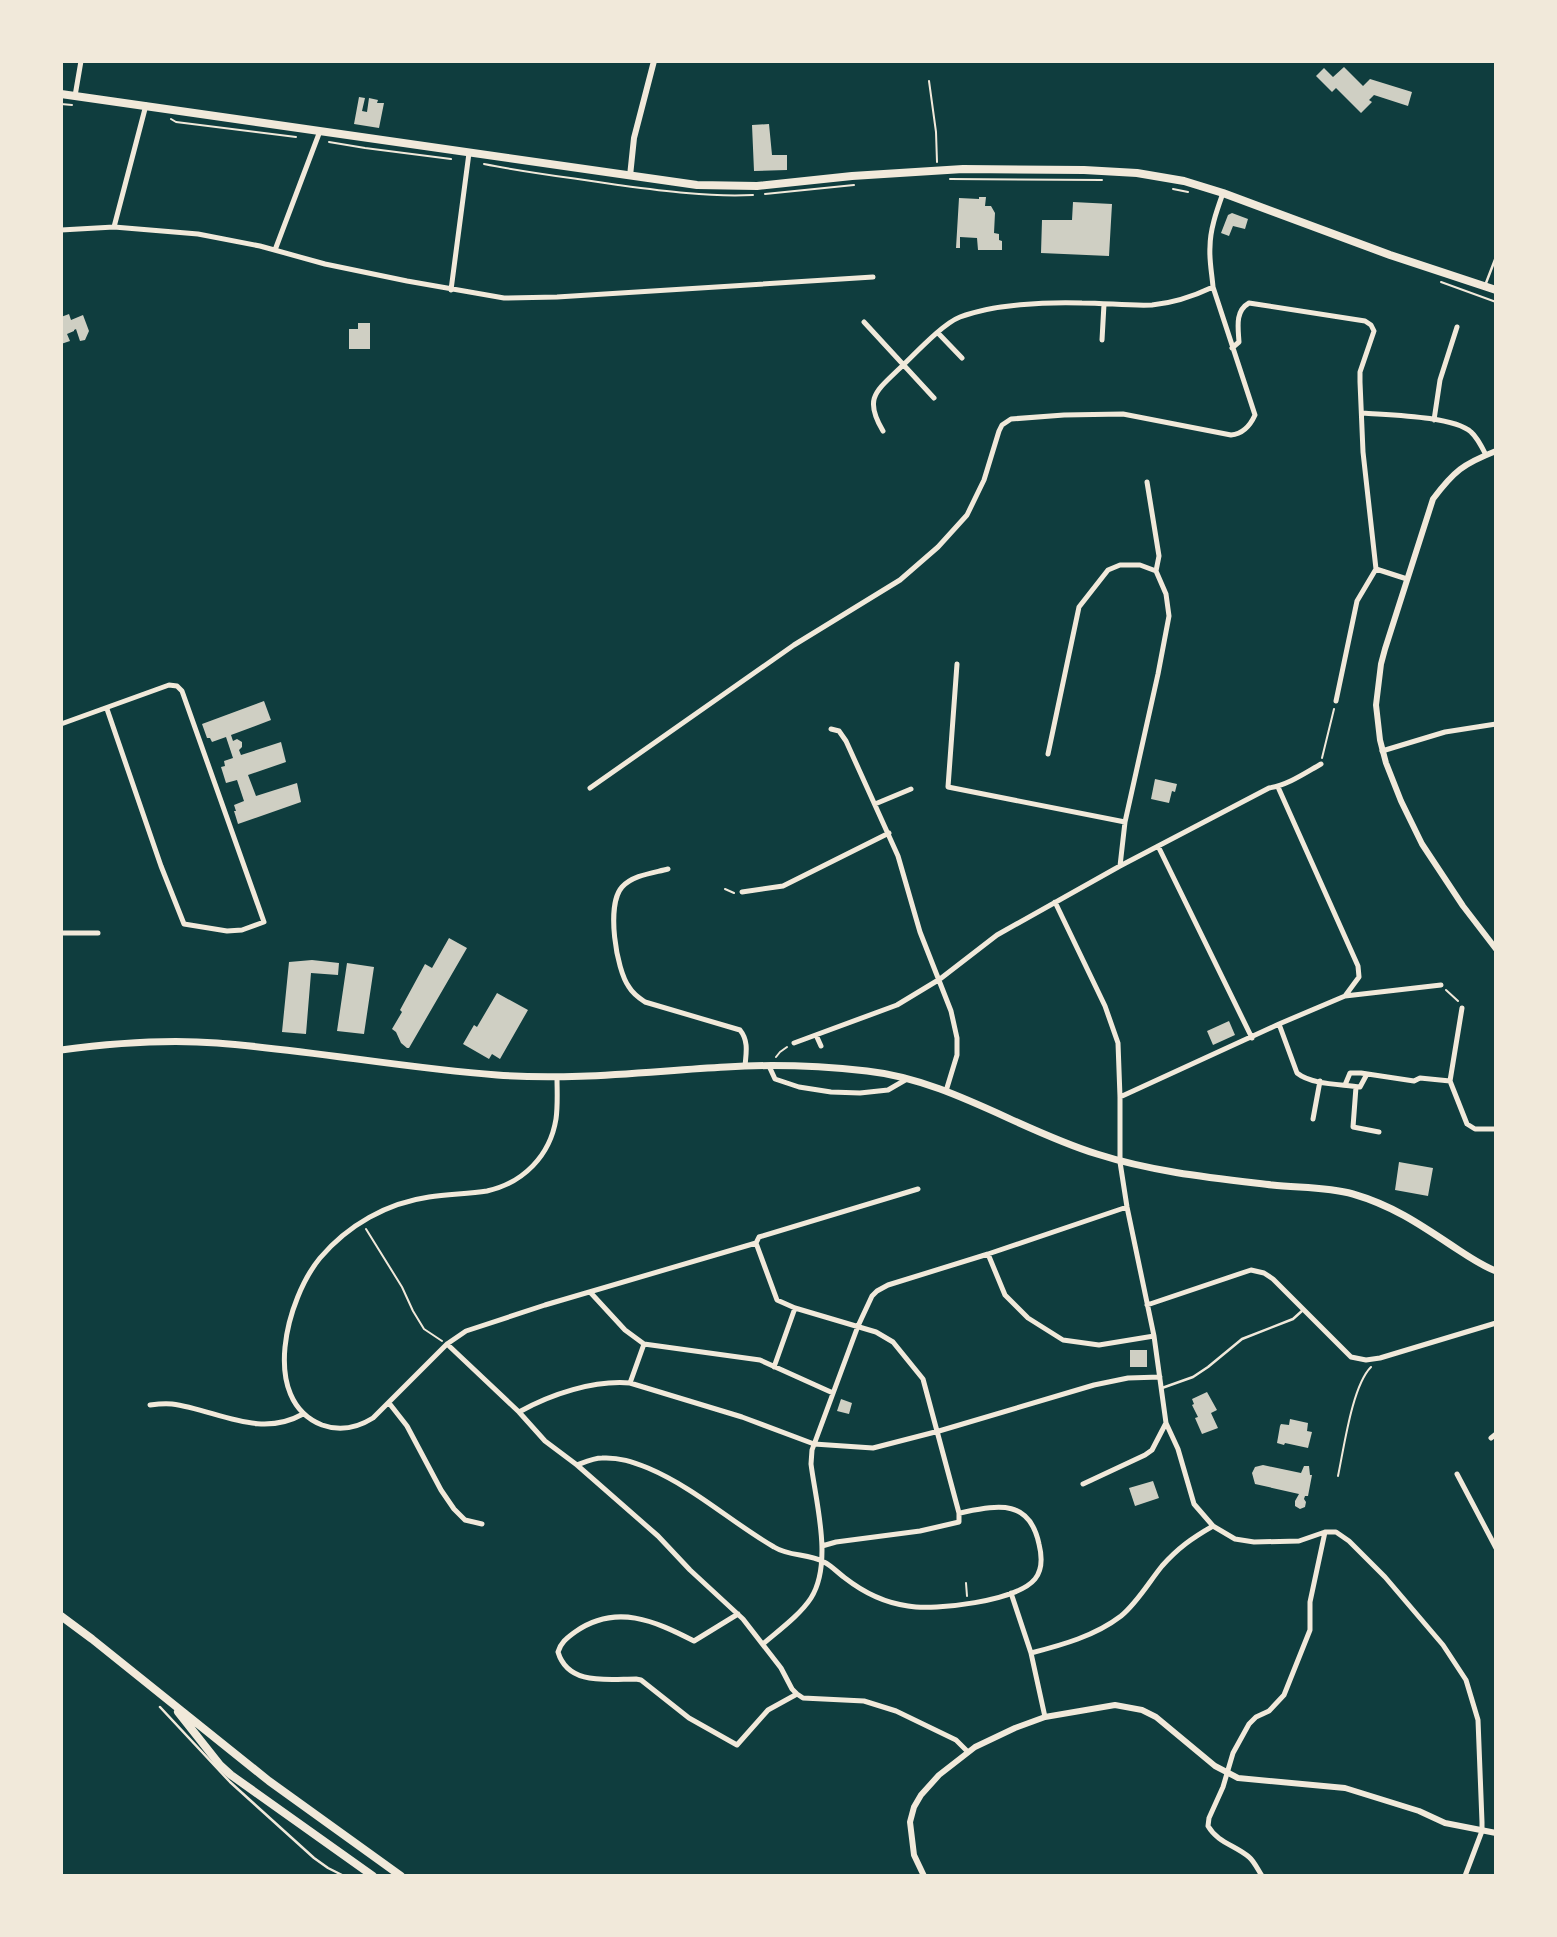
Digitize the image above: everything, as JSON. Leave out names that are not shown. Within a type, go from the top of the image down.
[{"type":"main road","points":[[61,94],[146,105],[318,135],[469,157],[697,185],[757,186],[937,170],[1116,171],[1158,176],[1223,193],[1390,255],[1496,290]]},
{"type":"main road","points":[[61,1050],[126,1042],[214,1042],[499,1075],[557,1077],[745,1066],[872,1071],[946,1091],[1051,1138],[1120,1162],[1202,1177],[1340,1191],[1379,1202],[1402,1213],[1496,1271]]},
{"type":"main road","points":[[61,1616],[269,1781],[401,1876]]},
{"type":"main road","points":[[169,1702],[231,1775],[373,1876]]},
{"type":"street","points":[[75,96],[81,61]]},
{"type":"street","points":[[630,176],[634,138],[654,61]]},
{"type":"street","points":[[114,227],[146,105]]},
{"type":"street","points":[[275,250],[318,135]]},
{"type":"street","points":[[451,290],[469,157]]},
{"type":"street","points":[[590,788],[794,645],[900,580],[938,547],[967,515],[984,480],[999,431],[1002,425],[1011,419],[1123,414],[1223,434],[1239,434],[1251,425],[1255,415],[1213,286],[1210,248],[1223,193]]},
{"type":"street","points":[[61,230],[114,227],[198,234],[251,244],[325,264],[504,298],[873,277]]},
{"type":"street","points":[[883,431],[876,419],[872,402],[879,388],[938,333],[961,317],[991,310],[1053,303],[1154,304],[1192,297],[1213,286]]},
{"type":"street","points":[[1232,348],[1239,342],[1239,315],[1242,307],[1250,303],[1365,321],[1374,331],[1360,372],[1363,452],[1376,569],[1357,601],[1336,701]]},
{"type":"street","points":[[1102,340],[1104,304]]},
{"type":"street","points":[[864,322],[934,398]]},
{"type":"street","points":[[1434,420],[1440,380],[1457,327]]},
{"type":"street","points":[[938,333],[962,358]]},
{"type":"street","points":[[1363,413],[1434,420],[1461,426],[1472,432],[1486,455]]},
{"type":"street","points":[[1496,451],[1462,466],[1433,499],[1385,649],[1376,705],[1382,751],[1401,801],[1422,844],[1476,925],[1496,949]]},
{"type":"street","points":[[1120,866],[1125,822],[1169,616],[1166,594],[1156,571],[1159,556],[1147,482]]},
{"type":"street","points":[[1048,754],[1079,607],[1108,570],[1120,565],[1140,565],[1156,571]]},
{"type":"street","points":[[1376,569],[1408,579]]},
{"type":"street","points":[[957,664],[948,787],[1125,822]]},
{"type":"street","points":[[61,724],[169,685],[177,686],[182,691],[264,922],[242,930],[227,931],[184,924],[107,709]]},
{"type":"street","points":[[1382,751],[1445,732],[1496,723]]},
{"type":"street","points":[[831,729],[839,731],[846,741],[898,856],[920,932],[951,1011],[957,1038],[957,1055],[946,1091]]},
{"type":"street","points":[[794,1043],[897,1005],[940,979],[997,935],[1055,902],[1269,788],[1278,787],[1321,764]]},
{"type":"street","points":[[1278,787],[1358,966],[1359,977],[1346,996]]},
{"type":"street","points":[[875,804],[911,789]]},
{"type":"street","points":[[742,892],[783,886],[888,833]]},
{"type":"street","points":[[1158,846],[1252,1038]]},
{"type":"street","points":[[668,869],[631,880],[621,888],[616,897],[614,922],[618,954],[627,986],[645,1002],[740,1030],[746,1044],[745,1066]]},
{"type":"street","points":[[1055,902],[1105,1006],[1118,1043],[1120,1162],[1127,1207],[1154,1336],[1166,1423],[1178,1448],[1194,1504],[1213,1526],[1235,1539],[1254,1542],[1299,1541],[1325,1532],[1336,1532],[1349,1541],[1385,1577],[1443,1645],[1466,1680],[1478,1720],[1482,1831],[1465,1876]]},
{"type":"street","points":[[61,933],[98,933]]},
{"type":"street","points":[[1121,1097],[1346,996],[1441,985]]},
{"type":"street","points":[[1462,1008],[1450,1081],[1467,1124],[1475,1129],[1496,1129]]},
{"type":"street","points":[[1279,1024],[1300,1076],[1360,1087],[1367,1074]]},
{"type":"street","points":[[816,1035],[821,1046]]},
{"type":"street","points":[[769,1066],[775,1079],[799,1087],[831,1092],[888,1090],[908,1079]]},
{"type":"street","points":[[1345,1084],[1350,1073],[1414,1081],[1420,1077],[1450,1081]]},
{"type":"street","points":[[557,1077],[553,1135],[532,1169],[506,1186],[429,1197],[378,1212],[341,1236],[319,1259],[293,1304],[286,1331],[285,1364],[289,1389],[303,1414],[328,1427],[349,1429],[359,1426],[373,1418],[447,1344],[466,1331],[756,1243]]},
{"type":"street","points":[[1313,1119],[1320,1081]]},
{"type":"street","points":[[1356,1087],[1353,1128],[1379,1132]]},
{"type":"street","points":[[822,1546],[920,1531],[959,1522],[959,1513],[923,1379],[893,1342],[876,1332],[794,1308],[777,1300],[756,1243],[759,1237],[918,1189]]},
{"type":"street","points":[[763,1644],[811,1598],[817,1586],[822,1546],[811,1464],[812,1450],[858,1326],[872,1296],[888,1285],[1127,1207]]},
{"type":"street","points":[[988,1254],[1005,1295],[1028,1318],[1063,1340],[1099,1345],[1154,1336]]},
{"type":"street","points":[[1147,1305],[1257,1270],[1273,1279],[1351,1357],[1366,1360],[1496,1323]]},
{"type":"street","points":[[590,1292],[625,1331],[644,1344],[760,1360],[833,1393]]},
{"type":"street","points":[[774,1367],[794,1308]]},
{"type":"street","points":[[447,1344],[519,1412],[545,1441],[577,1465],[657,1536],[738,1614],[781,1668],[797,1694],[803,1698],[864,1701],[896,1711],[956,1740],[968,1752]]},
{"type":"street","points":[[630,1383],[644,1344]]},
{"type":"street","points":[[519,1412],[532,1404],[593,1384],[630,1383],[742,1417],[814,1444],[873,1448],[1094,1385],[1128,1378],[1160,1377]]},
{"type":"street","points":[[150,1405],[170,1403],[256,1424],[275,1425],[303,1414]]},
{"type":"street","points":[[389,1403],[407,1426],[454,1509],[465,1520],[482,1524]]},
{"type":"street","points":[[1083,1484],[1152,1450],[1166,1423]]},
{"type":"street","points":[[577,1465],[600,1458],[616,1458],[671,1478],[785,1553],[822,1560],[847,1580],[877,1597],[908,1606],[944,1607],[966,1604],[1027,1587],[1038,1575],[1041,1555],[1036,1528],[1027,1517],[1005,1507],[994,1506],[959,1513]]},
{"type":"street","points":[[1457,1474],[1496,1548]]},
{"type":"street","points":[[1031,1653],[1100,1630],[1123,1614],[1185,1543],[1213,1526]]},
{"type":"street","points":[[1262,1876],[1251,1857],[1221,1841],[1211,1832],[1208,1826],[1209,1818],[1223,1787],[1233,1753],[1249,1724],[1255,1717],[1269,1711],[1284,1695],[1310,1630],[1310,1602],[1325,1532]]},
{"type":"street","points":[[1011,1593],[1031,1653],[1045,1717]]},
{"type":"street","points":[[738,1614],[694,1642],[663,1625],[645,1619],[607,1618],[588,1623],[564,1640],[558,1652],[565,1667],[589,1680],[641,1680],[689,1718],[737,1745],[768,1710],[797,1694]]},
{"type":"street","points":[[924,1876],[914,1855],[909,1822],[920,1795],[933,1780],[968,1752],[995,1736],[1045,1717],[1115,1705],[1142,1710],[1156,1717],[1226,1773],[1248,1780],[1345,1788],[1419,1811],[1445,1823],[1496,1833]]},
{"type":"lane","points":[[1485,286],[1496,257]]},
{"type":"lane","points":[[1162,1388],[1193,1377],[1242,1339],[1293,1319],[1303,1310]]},
{"type":"lane","points":[[160,1707],[230,1783],[314,1858],[344,1876]]},
{"type":"path","points":[[929,81],[936,132],[937,170]]},
{"type":"path","points":[[166,117],[177,122],[293,138],[318,135],[331,142],[447,160],[469,157]]},
{"type":"path","points":[[1321,764],[1336,701]]},
{"type":"path","points":[[725,889],[733,893]]},
{"type":"path","points":[[1441,985],[1462,1008]]},
{"type":"path","points":[[780,1052],[794,1043]]},
{"type":"path","points":[[362,1222],[424,1329],[447,1344]]},
{"type":"path","points":[[1338,1476],[1356,1396],[1366,1373],[1380,1358]]},
{"type":"path","points":[[966,1604],[967,1583]]},
{"type":"building","points":[[1344,67],[1363,86],[1370,79],[1412,92],[1408,106],[1374,95],[1369,100],[1372,102],[1361,113],[1336,88],[1332,92],[1316,76],[1324,68],[1333,77]]},
{"type":"building","points":[[359,97],[365,98],[362,111],[367,112],[369,98],[378,100],[377,103],[384,103],[379,128],[354,124]]},
{"type":"building","points":[[769,124],[772,155],[787,155],[787,170],[754,171],[752,125]]},
{"type":"building","points":[[986,197],[985,206],[991,206],[995,213],[994,233],[999,234],[1002,250],[978,250],[977,238],[960,237],[960,248],[956,248],[959,198]]},
{"type":"building","points":[[1073,202],[1112,204],[1109,256],[1041,253],[1042,220],[1072,220]]},
{"type":"building","points":[[1232,213],[1248,219],[1245,229],[1233,226],[1229,236],[1221,233],[1228,215]]},
{"type":"building","points":[[69,314],[71,320],[83,315],[89,331],[85,340],[80,341],[76,329],[67,334],[70,341],[61,344],[61,317]]},
{"type":"building","points":[[358,323],[370,323],[370,349],[349,349],[349,329],[358,329]]},
{"type":"building","points":[[264,701],[271,720],[231,735],[233,741],[237,739],[242,742],[239,750],[241,755],[281,742],[286,762],[248,775],[256,796],[297,783],[301,802],[238,824],[234,805],[244,801],[237,780],[226,783],[221,767],[225,766],[224,761],[233,758],[226,737],[212,742],[207,738],[202,724]]},
{"type":"building","points":[[1155,779],[1177,784],[1169,803],[1151,799]]},
{"type":"building","points":[[449,938],[467,948],[407,1048],[392,1029],[425,964],[432,968]]},
{"type":"building","points":[[312,960],[339,963],[338,975],[311,973],[306,1034],[282,1032],[289,962]]},
{"type":"building","points":[[347,963],[374,967],[364,1034],[337,1031]]},
{"type":"building","points":[[497,993],[528,1010],[500,1059],[492,1054],[489,1059],[463,1044],[474,1025],[477,1027]]},
{"type":"building","points":[[1229,1021],[1235,1035],[1213,1045],[1207,1031]]},
{"type":"building","points":[[1399,1162],[1433,1168],[1428,1196],[1395,1190]]},
{"type":"building","points":[[1130,1350],[1147,1350],[1147,1367],[1130,1367]]},
{"type":"building","points":[[1207,1392],[1217,1410],[1211,1413],[1218,1428],[1202,1434],[1195,1418],[1198,1417],[1192,1399]]},
{"type":"building","points":[[841,1399],[852,1403],[849,1414],[837,1411]]},
{"type":"building","points":[[1290,1419],[1308,1423],[1307,1431],[1312,1432],[1308,1448],[1277,1443],[1281,1424],[1289,1425]]},
{"type":"building","points":[[1263,1465],[1301,1473],[1304,1466],[1309,1466],[1312,1475],[1308,1496],[1304,1499],[1305,1507],[1300,1509],[1295,1506],[1299,1494],[1255,1484],[1252,1473],[1255,1467]]},
{"type":"building","points":[[1153,1481],[1159,1498],[1135,1506],[1129,1488]]}]
